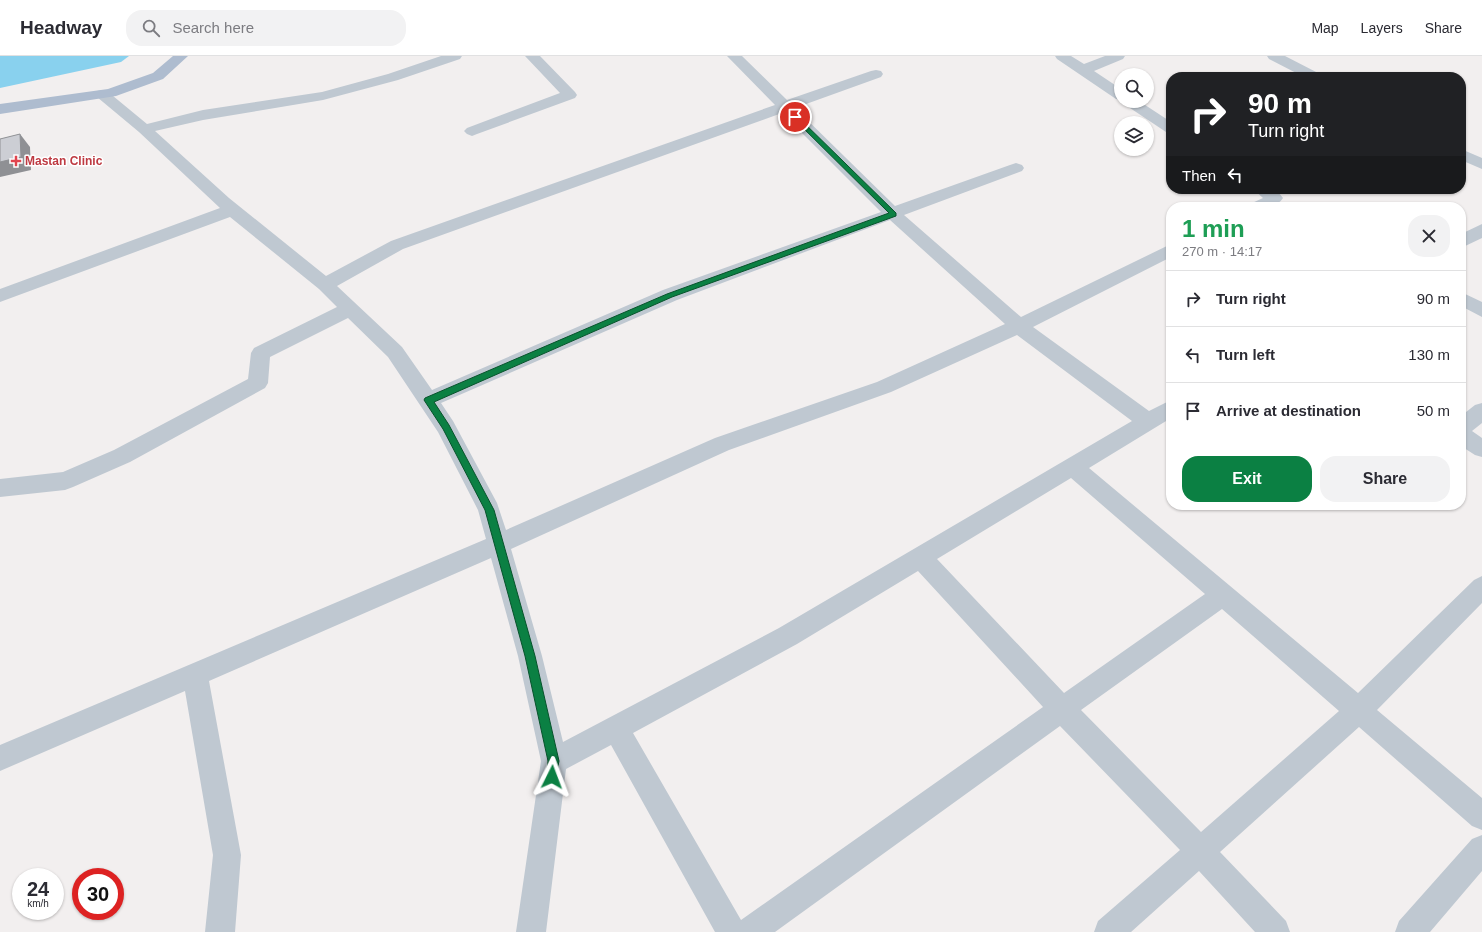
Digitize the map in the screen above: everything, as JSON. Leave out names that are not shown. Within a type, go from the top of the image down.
[{"type":"main road","points":[[0,110],[111,93],[158,76],[181,56]]},
{"type":"street","points":[[144,129],[203,115],[322,96],[393,77],[455,56]]},
{"type":"street","points":[[472,131],[570,95],[532,56]]},
{"type":"street","points":[[734,56],[894,214],[1018,326],[1148,422]]},
{"type":"street","points":[[1062,56],[1114,91]]},
{"type":"street","points":[[1083,70],[1118,56]]},
{"type":"street","points":[[1274,56],[1304,72]]},
{"type":"street","points":[[325,285],[397,245],[876,74]]},
{"type":"street","points":[[102,94],[144,129],[232,210],[325,285],[395,352],[446,427],[489,510],[530,656],[554,761],[532,932]]},
{"type":"street","points":[[1140,108],[1166,126]]},
{"type":"street","points":[[1466,156],[1482,164]]},
{"type":"street","points":[[428,400],[670,295],[1016,168]]},
{"type":"street","points":[[1267,202],[1275,198],[1269,194]]},
{"type":"street","points":[[0,296],[232,210]]},
{"type":"street","points":[[1466,240],[1482,230]]},
{"type":"street","points":[[1466,244],[1482,252]]},
{"type":"street","points":[[0,758],[499,544],[722,444],[884,387],[1018,326],[1166,252]]},
{"type":"street","points":[[1466,301],[1482,310]]},
{"type":"street","points":[[0,488],[65,481],[122,456],[258,383],[261,352],[350,309]]},
{"type":"street","points":[[554,761],[788,636],[1166,411]]},
{"type":"street","points":[[1466,424],[1482,411]]},
{"type":"street","points":[[1466,438],[1482,449]]},
{"type":"street","points":[[1072,466],[1482,816]]},
{"type":"street","points":[[920,557],[1062,709],[1275,932]]},
{"type":"street","points":[[1109,932],[1358,711],[1482,587]]},
{"type":"street","points":[[750,932],[1222,595]]},
{"type":"street","points":[[195,675],[227,855],[220,932]]},
{"type":"street","points":[[616,728],[731,932]]},
{"type":"street","points":[[1410,932],[1482,849]]},
{"type":"water","points":[[0,56],[129,56],[121,62],[0,88]]},
{"type":"building","points":[[20,134],[21,157],[0,162],[0,139]]},
{"type":"place","name":"Mastan Clinic","points":[[16,161]]},
{"type":"route","points":[[552,777],[554,761],[530,656],[489,510],[446,427],[428,400],[670,295],[894,214],[795,117]]}]
